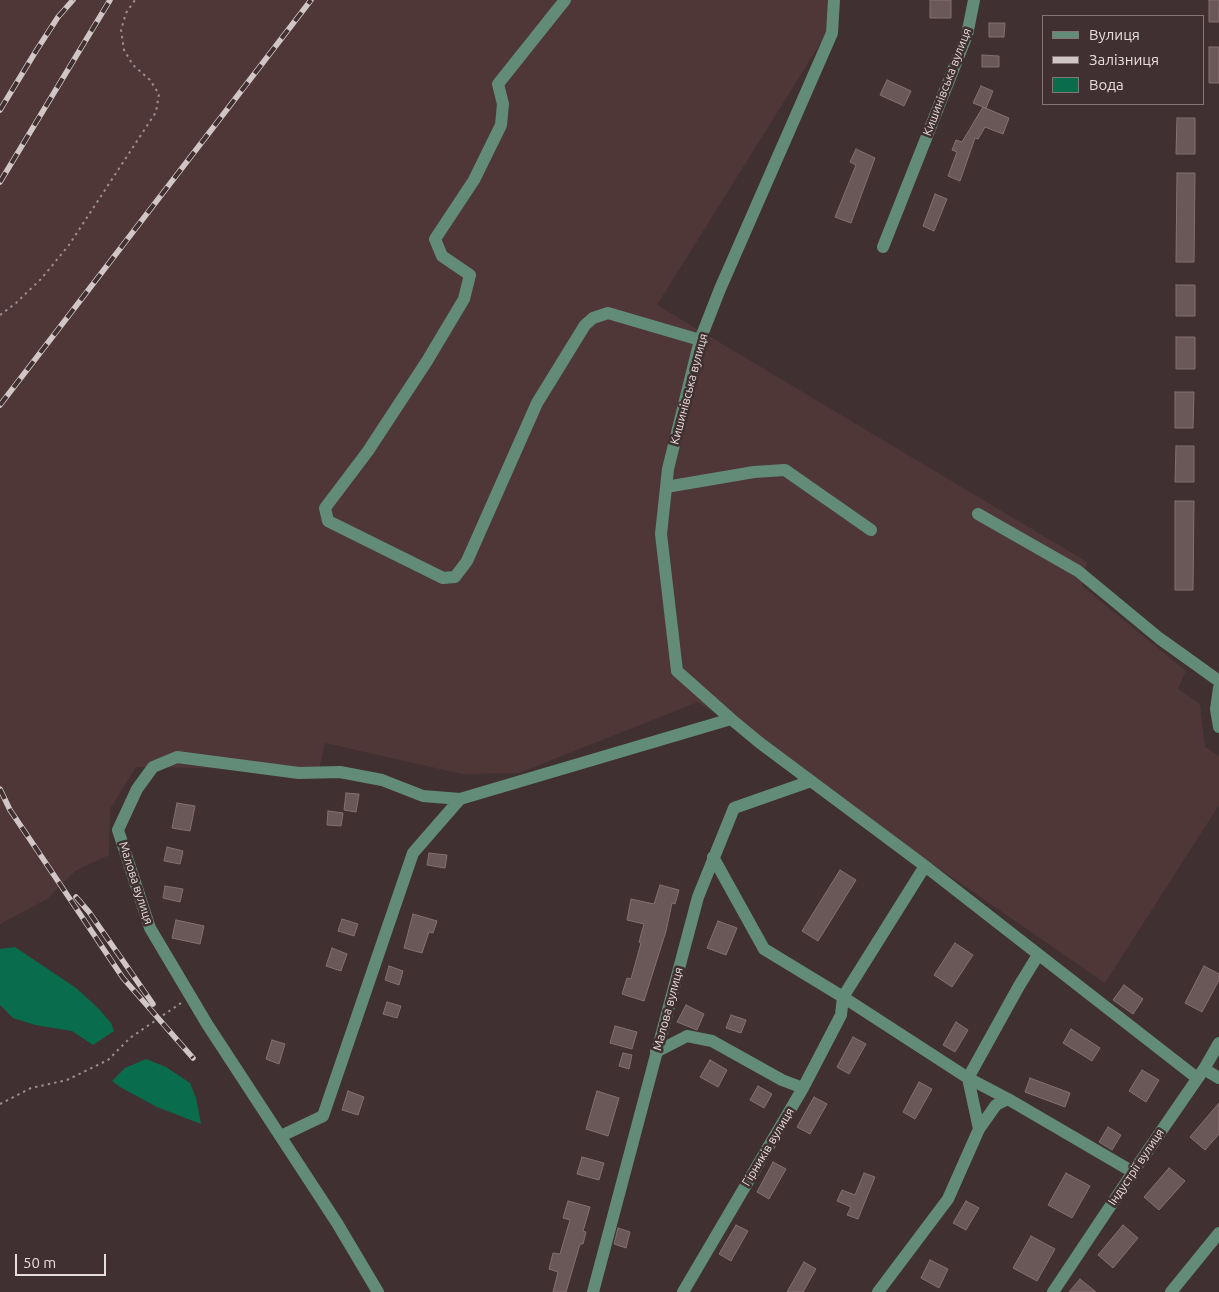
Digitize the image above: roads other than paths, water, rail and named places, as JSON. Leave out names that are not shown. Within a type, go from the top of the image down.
[{"type":"street","points":[[565,0],[498,84],[502,104],[502,126],[474,180],[435,239],[442,256],[470,275],[464,299],[427,361],[368,451],[325,508],[328,521],[443,578],[456,576],[467,561],[537,403],[585,325],[593,318],[608,314],[700,340]]},
{"type":"street","name":"Кишинівська вулиця","points":[[834,0],[832,33],[720,289],[700,340],[668,469],[660,534],[678,671],[730,719],[925,866],[1038,955],[1201,1073],[1219,1078]]},
{"type":"street","name":"Кишинівська вулиця","points":[[883,247],[968,35],[974,0]]},
{"type":"street","points":[[666,487],[754,472],[785,470],[871,530]]},
{"type":"street","points":[[978,514],[1078,571],[1159,638],[1219,681]]},
{"type":"street","points":[[1219,688],[1216,709],[1219,727]]},
{"type":"street","name":"Малова вулиця","points":[[378,1292],[337,1223],[191,998],[150,928],[118,830],[137,789],[153,768],[177,757],[300,772],[340,772],[382,780],[423,796],[460,798],[730,719]]},
{"type":"street","name":"Малова вулиця","points":[[594,1287],[698,897],[734,808],[811,781]]},
{"type":"street","points":[[281,1136],[323,1116],[413,853],[460,798]]},
{"type":"street","points":[[713,857],[764,949],[843,997],[968,1078],[1008,1099],[1133,1172]]},
{"type":"street","name":"Гірників вулиця","points":[[683,1292],[803,1088],[841,1015],[843,997],[925,866]]},
{"type":"street","points":[[980,1129],[968,1078],[1038,955]]},
{"type":"street","points":[[656,1052],[687,1036],[712,1041],[782,1080],[803,1088]]},
{"type":"street","name":"Індустрії вулиця","points":[[1053,1292],[1201,1073],[1219,1043]]},
{"type":"street","points":[[878,1292],[948,1199],[980,1129],[996,1105],[1008,1099]]},
{"type":"street","points":[[1171,1292],[1219,1233]]},
{"type":"street","points":[[594,1287],[605,1292]]},
{"type":"water","points":[[15,947],[76,988],[99,1009],[111,1023],[114,1031],[93,1045],[72,1031],[35,1025],[13,1018],[0,1005],[0,949]]},
{"type":"water","points":[[146,1059],[166,1067],[190,1083],[196,1098],[201,1124],[157,1107],[112,1081],[125,1068]]},
{"type":"railway","points":[[0,110],[58,17],[73,0]]},
{"type":"railway","points":[[0,182],[110,0]]},
{"type":"railway","points":[[0,405],[311,0]]},
{"type":"railway","points":[[0,789],[10,810],[123,978],[193,1058]]},
{"type":"railway","points":[[76,897],[89,912],[153,1004]]}]
